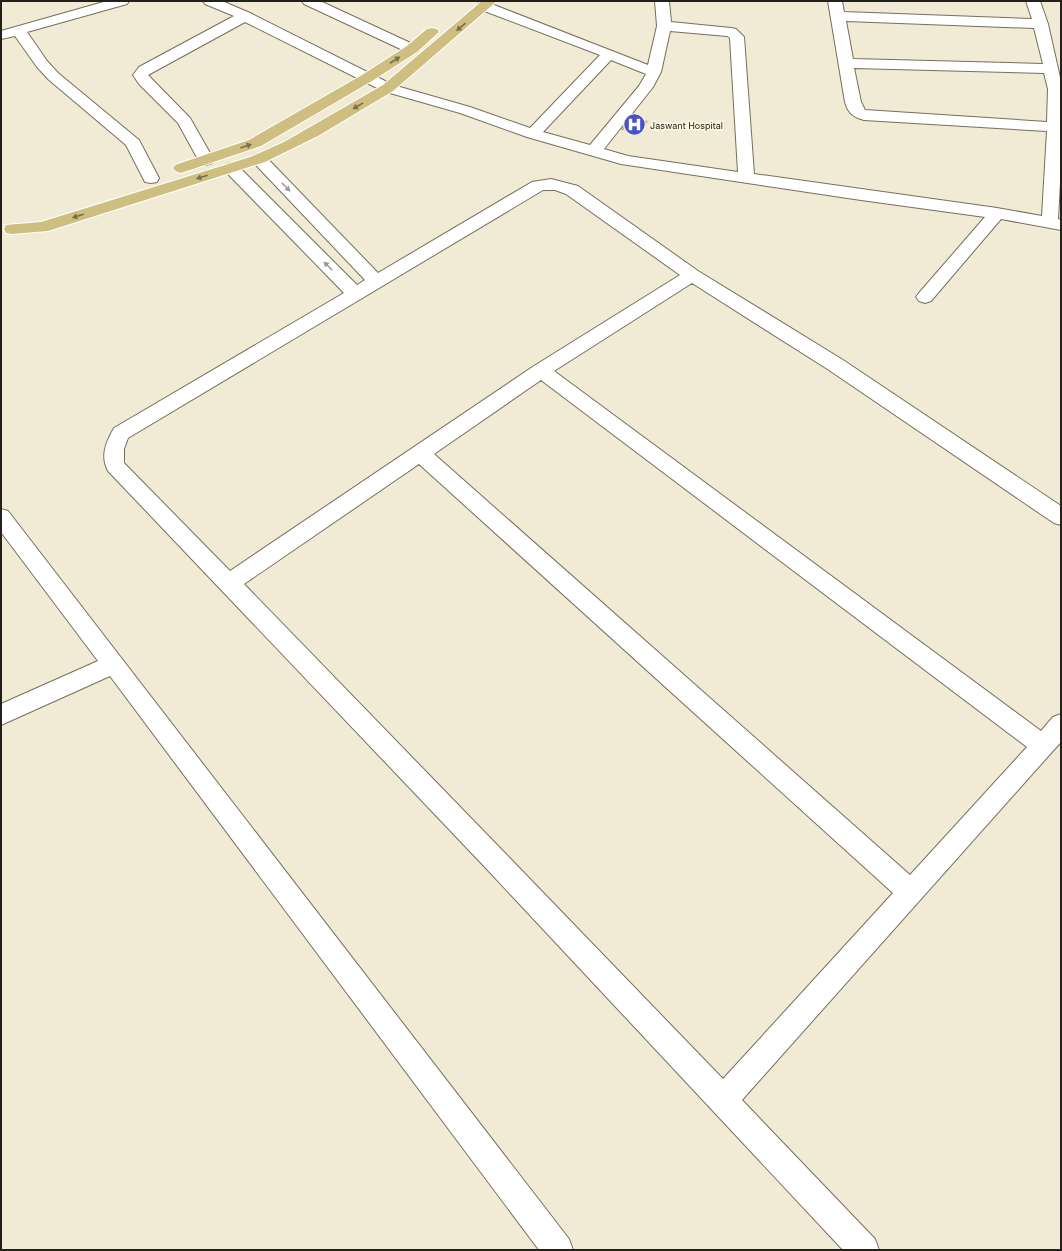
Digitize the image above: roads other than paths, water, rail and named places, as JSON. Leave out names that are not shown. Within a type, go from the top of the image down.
[{"type":"main road","points":[[6,231],[42,227],[259,159],[313,133],[388,88],[487,4]]},
{"type":"main road","points":[[6,231],[34,217],[255,143],[367,78],[412,49],[445,20]]},
{"type":"street","points":[[1,35],[122,1]]},
{"type":"street","points":[[210,1],[245,16],[388,88],[465,110],[533,134],[593,152],[646,164],[997,213],[1056,223],[1055,127],[1058,90],[1050,69],[1047,32],[1033,1]]},
{"type":"street","points":[[593,152],[646,87],[654,72],[664,26],[662,1]]},
{"type":"street","points":[[835,1],[855,110],[860,114],[1055,127]]},
{"type":"street","points":[[312,2],[412,49]]},
{"type":"street","points":[[487,4],[654,72]]},
{"type":"street","points":[[206,160],[193,133],[185,121],[144,81],[140,75],[144,70],[245,16]]},
{"type":"street","points":[[838,16],[1047,32]]},
{"type":"street","points":[[664,26],[731,32],[737,37],[746,178]]},
{"type":"street","points":[[18,30],[42,64],[53,76],[133,143],[151,178]]},
{"type":"street","points":[[533,134],[609,54]]},
{"type":"street","points":[[847,63],[1050,69]]},
{"type":"street","points":[[259,159],[376,281]]},
{"type":"street","points":[[231,168],[355,294]]},
{"type":"street","points":[[864,1250],[723,1100],[229,583],[115,466],[113,457],[114,446],[121,433],[538,186],[549,183],[557,184],[572,190],[692,275],[836,365],[1061,517]]},
{"type":"street","points":[[925,296],[997,213]]},
{"type":"street","points":[[229,583],[541,370],[692,275]]},
{"type":"street","points":[[541,370],[1043,746]]},
{"type":"street","points":[[420,453],[911,892]]},
{"type":"street","points":[[1,517],[558,1250]]},
{"type":"street","points":[[1,715],[114,664]]},
{"type":"street","points":[[723,1100],[1043,746],[1061,724]]},
{"type":"place","name":"Jaswant Hospital","points":[[634,125]]}]
